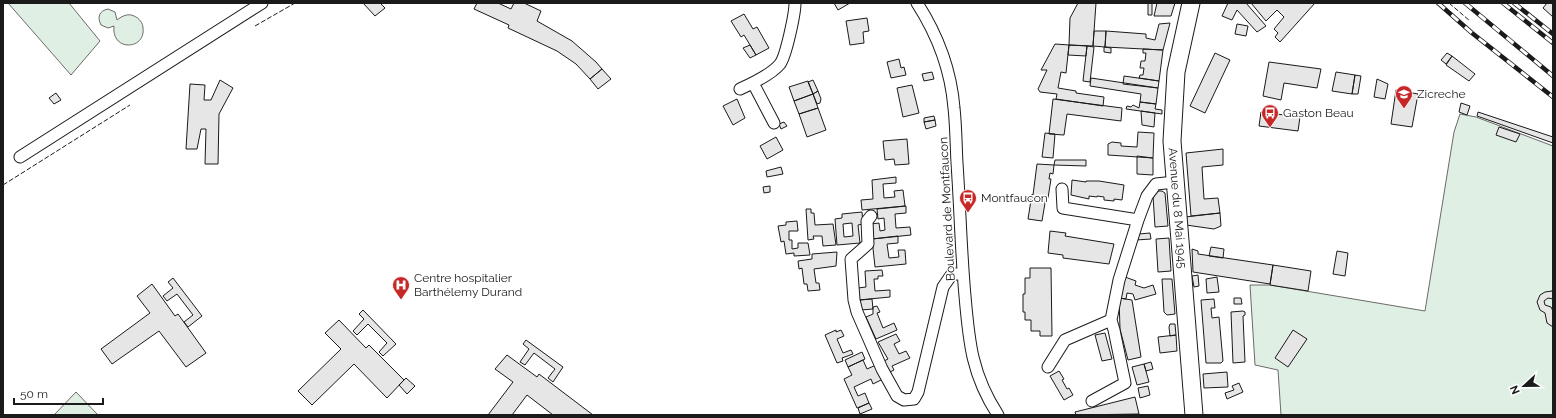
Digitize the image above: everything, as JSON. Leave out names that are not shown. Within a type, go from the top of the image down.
[{"type":"main road","name":"Avenue du 8 Mai 1945","points":[[1191,3],[1176,72],[1172,141],[1194,415]]},
{"type":"street","points":[[20,157],[262,3]]},
{"type":"street","points":[[740,90],[771,72],[780,64],[794,15],[795,3]]},
{"type":"street","name":"Boulevard de Montfaucon","points":[[917,3],[928,20],[940,48],[949,77],[954,107],[963,274],[969,342],[977,373],[989,402],[998,415]]},
{"type":"street","points":[[753,83],[774,123]]},
{"type":"street","points":[[1092,401],[1125,383],[1111,320],[1118,280],[1147,196],[1156,184],[1175,182]]},
{"type":"street","points":[[1062,189],[1063,208],[1138,220]]},
{"type":"street","points":[[872,216],[867,221],[868,244],[850,259],[854,300],[871,344],[897,396],[904,400],[914,399],[918,392],[943,287],[952,274],[963,274]]},
{"type":"street","points":[[1048,367],[1065,340],[1111,320]]},
{"type":"green space","points":[[8,3],[69,3],[100,41],[71,75]]},
{"type":"green space","points":[[108,9],[115,12],[117,20],[127,15],[134,16],[139,19],[143,28],[139,41],[134,44],[123,44],[118,40],[115,34],[114,26],[108,28],[101,25],[99,17],[103,11]]},
{"type":"green space","points":[[1460,114],[1476,117],[1553,146],[1553,415],[1281,415],[1278,370],[1255,365],[1250,285],[1270,285],[1425,311],[1454,132]]},
{"type":"green space","points":[[76,392],[98,415],[54,415]]},
{"type":"building","points":[[363,3],[380,3],[385,8],[375,16]]},
{"type":"building","points":[[477,3],[498,3],[511,9],[514,3],[524,3],[541,11],[537,21],[572,41],[602,69],[590,79],[576,64],[557,51],[508,28],[509,25],[474,9]]},
{"type":"building","points":[[834,3],[850,3],[838,10]]},
{"type":"building","points":[[1078,3],[1096,3],[1093,46],[1069,45],[1070,18]]},
{"type":"building","points":[[1148,3],[1152,3],[1152,15],[1148,15]]},
{"type":"building","points":[[1157,3],[1175,3],[1171,16],[1154,16]]},
{"type":"building","points":[[1228,3],[1246,3],[1266,26],[1257,32],[1237,10],[1232,20],[1222,16]]},
{"type":"building","points":[[1251,3],[1315,3],[1280,42],[1275,37],[1278,33],[1274,29],[1284,17],[1277,10],[1266,21]]},
{"type":"building","points":[[1547,3],[1553,3],[1553,17],[1543,8]]},
{"type":"building","points":[[744,14],[753,29],[757,27],[769,48],[756,55],[744,35],[741,37],[731,21]]},
{"type":"building","points":[[867,18],[869,31],[863,32],[864,43],[850,45],[846,21]]},
{"type":"building","points":[[1170,23],[1163,50],[1105,47],[1106,31],[1146,34],[1146,38],[1155,40],[1159,24]]},
{"type":"building","points":[[1237,24],[1248,26],[1246,36],[1235,34]]},
{"type":"building","points":[[1094,31],[1106,31],[1105,47],[1093,46]]},
{"type":"building","points":[[1055,44],[1069,45],[1066,73],[1061,72],[1058,88],[1076,91],[1076,93],[1104,97],[1103,106],[1056,99],[1057,94],[1040,92],[1038,89],[1047,70],[1041,70]]},
{"type":"building","points":[[750,45],[756,55],[750,58],[743,48]]},
{"type":"building","points":[[1069,45],[1087,46],[1086,56],[1068,55]]},
{"type":"building","points":[[1087,46],[1094,47],[1090,82],[1083,81]]},
{"type":"building","points":[[1104,47],[1111,48],[1111,53],[1104,52]]},
{"type":"building","points":[[1143,49],[1163,50],[1159,81],[1139,78],[1140,75],[1143,75],[1144,68],[1140,68],[1141,61],[1145,61],[1146,53],[1143,53]]},
{"type":"building","points":[[1215,53],[1230,60],[1205,113],[1190,106]]},
{"type":"building","points":[[1447,53],[1452,56],[1446,64],[1441,60]]},
{"type":"building","points":[[1452,56],[1475,74],[1469,81],[1446,65]]},
{"type":"building","points":[[899,59],[901,68],[904,67],[906,75],[891,78],[887,62]]},
{"type":"building","points":[[1269,62],[1321,69],[1317,88],[1284,83],[1281,100],[1263,96]]},
{"type":"building","points":[[602,69],[611,79],[598,89],[590,79]]},
{"type":"building","points":[[932,72],[934,79],[924,81],[922,74]]},
{"type":"building","points":[[1336,72],[1355,75],[1352,94],[1332,91]]},
{"type":"building","points":[[1355,75],[1361,76],[1358,94],[1352,94]]},
{"type":"building","points":[[1124,76],[1159,81],[1158,88],[1123,84]]},
{"type":"building","points":[[1091,78],[1158,88],[1156,104],[1140,102],[1141,94],[1090,86]]},
{"type":"building","name":"Zicreche","points":[[1377,79],[1388,84],[1385,99],[1374,97]]},
{"type":"building","points":[[220,80],[233,88],[219,114],[218,164],[205,164],[206,129],[201,129],[197,149],[186,149],[190,84],[205,85],[204,100],[211,100]]},
{"type":"building","points":[[813,80],[818,91],[813,94],[808,82]]},
{"type":"building","points":[[808,81],[813,94],[794,101],[789,87]]},
{"type":"building","points":[[912,85],[919,113],[903,117],[897,88]]},
{"type":"building","name":"Zicreche","points":[[1396,90],[1418,94],[1412,127],[1391,124]]},
{"type":"building","points":[[818,91],[821,99],[820,103],[817,104],[813,94]]},
{"type":"building","points":[[56,93],[61,100],[54,104],[49,98]]},
{"type":"building","points":[[813,94],[818,108],[799,114],[794,101]]},
{"type":"building","points":[[737,99],[745,118],[733,125],[723,106]]},
{"type":"building","points":[[1053,99],[1122,108],[1121,121],[1067,114],[1064,135],[1049,134]]},
{"type":"building","points":[[1140,102],[1156,104],[1155,109],[1162,110],[1162,114],[1126,109],[1127,106],[1131,107],[1133,105],[1139,108]]},
{"type":"building","points":[[1461,103],[1470,106],[1467,115],[1459,112]]},
{"type":"building","points":[[818,108],[826,130],[807,137],[799,114]]},
{"type":"building","points":[[1141,111],[1155,113],[1154,127],[1142,125]]},
{"type":"building","points":[[1261,112],[1300,117],[1298,131],[1259,126]]},
{"type":"building","points":[[1478,112],[1553,137],[1553,143],[1477,116]]},
{"type":"building","points":[[934,116],[935,120],[924,122],[924,118]]},
{"type":"building","points":[[935,120],[936,126],[926,129],[924,122]]},
{"type":"building","points":[[784,122],[787,126],[781,129],[779,124]]},
{"type":"building","points":[[1499,127],[1520,134],[1516,142],[1496,135]]},
{"type":"building","points":[[1138,132],[1154,133],[1153,158],[1108,155],[1108,144],[1112,142],[1121,143],[1121,146],[1137,147]]},
{"type":"building","points":[[1045,133],[1055,134],[1053,158],[1042,157]]},
{"type":"building","points":[[776,137],[783,150],[767,159],[760,146]]},
{"type":"building","points":[[907,139],[909,164],[895,165],[894,159],[885,160],[883,141]]},
{"type":"building","points":[[1223,149],[1223,165],[1202,167],[1204,199],[1218,198],[1220,213],[1191,216],[1186,153]]},
{"type":"building","points":[[1137,156],[1153,158],[1153,175],[1137,174]]},
{"type":"building","points":[[1055,160],[1086,160],[1086,166],[1054,165]]},
{"type":"building","points":[[1037,164],[1054,165],[1053,174],[1050,173],[1049,179],[1051,179],[1048,198],[1046,197],[1042,221],[1028,219]]},
{"type":"building","points":[[781,167],[783,174],[767,177],[766,171]]},
{"type":"building","points":[[896,177],[896,183],[883,184],[884,198],[895,197],[894,191],[903,190],[905,206],[862,210],[861,200],[873,199],[872,180]]},
{"type":"building","points":[[1072,180],[1086,182],[1099,181],[1124,185],[1122,200],[1104,200],[1104,197],[1097,196],[1089,196],[1089,199],[1071,195]]},
{"type":"building","points":[[770,186],[770,192],[764,193],[763,187]]},
{"type":"building","points":[[1157,191],[1162,191],[1165,193],[1168,226],[1155,227],[1153,196]]},
{"type":"building","points":[[906,206],[906,213],[895,214],[896,228],[910,227],[911,235],[872,239],[871,224],[879,223],[880,231],[885,230],[884,218],[878,219],[877,209]]},
{"type":"building","points":[[806,209],[811,209],[811,213],[814,213],[815,225],[833,224],[836,245],[823,246],[822,236],[813,236],[814,239],[808,240]]},
{"type":"building","points":[[862,212],[863,224],[858,225],[860,243],[837,245],[835,219],[842,218],[842,214]],"holes":[[[852,223],[853,236],[844,237],[843,224]]]},
{"type":"building","points":[[1220,213],[1221,226],[1214,229],[1186,225],[1185,217]]},
{"type":"building","points":[[797,221],[798,231],[789,231],[789,240],[792,240],[792,249],[798,248],[798,243],[808,243],[810,255],[794,256],[794,253],[786,254],[784,241],[781,242],[778,226],[786,225],[786,222]]},
{"type":"building","points":[[1050,231],[1066,233],[1065,236],[1114,244],[1109,264],[1063,258],[1063,255],[1048,253]]},
{"type":"building","points":[[1150,233],[1151,239],[1136,240],[1139,234]]},
{"type":"building","points":[[898,236],[898,243],[887,244],[889,258],[899,257],[898,250],[905,250],[906,264],[875,267],[872,239]]},
{"type":"building","points":[[1169,238],[1171,271],[1158,272],[1156,239]]},
{"type":"building","points":[[1211,247],[1224,249],[1223,258],[1209,256]]},
{"type":"building","points":[[1192,249],[1198,251],[1198,254],[1273,265],[1270,284],[1193,272]]},
{"type":"building","points":[[1337,251],[1348,253],[1345,276],[1333,274]]},
{"type":"building","points":[[837,252],[836,266],[814,269],[816,283],[819,283],[820,290],[808,291],[807,284],[804,284],[802,268],[799,269],[798,261],[812,259],[812,254]]},
{"type":"building","points":[[1273,265],[1311,271],[1308,291],[1270,285]]},
{"type":"building","points":[[1030,268],[1051,268],[1052,336],[1040,336],[1040,331],[1031,331],[1031,320],[1025,320],[1025,312],[1023,312],[1023,294],[1025,294],[1025,278],[1030,278]]},
{"type":"building","points":[[882,270],[883,276],[878,276],[878,279],[874,279],[875,291],[890,290],[890,297],[859,300],[858,288],[866,287],[865,271]]},
{"type":"building","points":[[1198,275],[1199,286],[1194,287],[1192,276]]},
{"type":"building","points":[[1125,277],[1136,281],[1135,285],[1144,288],[1153,285],[1156,294],[1135,300],[1133,294],[1127,293],[1126,299],[1119,298]]},
{"type":"building","points":[[1217,277],[1219,292],[1207,293],[1206,279]]},
{"type":"building","points":[[173,278],[202,316],[188,327],[184,322],[193,315],[177,294],[167,301],[163,296],[173,288],[168,282]]},
{"type":"building","points":[[1162,279],[1172,279],[1175,314],[1167,315],[1164,312]]},
{"type":"building","points":[[152,284],[175,316],[178,314],[206,353],[186,367],[159,331],[112,364],[101,349],[150,313],[137,296]]},
{"type":"building","points":[[1553,289],[1553,299],[1548,298],[1544,301],[1545,305],[1551,307],[1553,311],[1553,327],[1547,323],[1545,313],[1540,310],[1537,302],[1540,295],[1545,292],[1552,291]]},
{"type":"building","points":[[1119,298],[1132,300],[1141,357],[1128,360],[1120,329]]},
{"type":"building","points":[[1234,298],[1241,298],[1242,304],[1234,304]]},
{"type":"building","points":[[872,299],[873,309],[861,310],[860,300]]},
{"type":"building","points":[[1214,299],[1215,308],[1211,308],[1212,318],[1219,317],[1223,361],[1221,363],[1206,363],[1201,300]]},
{"type":"building","points":[[877,306],[880,312],[877,313],[883,328],[894,323],[897,330],[876,339],[866,317],[873,314],[873,307]]},
{"type":"building","points":[[363,310],[396,344],[383,356],[379,352],[387,343],[368,324],[357,335],[353,331],[364,319],[359,314]]},
{"type":"building","points":[[1231,312],[1245,312],[1245,315],[1243,316],[1245,362],[1233,363]]},
{"type":"building","points":[[339,320],[366,348],[369,345],[404,380],[387,398],[354,364],[312,405],[298,391],[341,349],[325,333]]},
{"type":"building","points":[[1170,324],[1175,324],[1176,335],[1170,336]]},
{"type":"building","points":[[836,330],[836,332],[841,330],[844,336],[837,339],[843,353],[851,350],[853,354],[842,358],[843,361],[837,363],[825,335]]},
{"type":"building","points":[[1293,330],[1307,339],[1288,367],[1275,358]]},
{"type":"building","points":[[1105,333],[1112,359],[1102,361],[1095,335]]},
{"type":"building","points":[[896,334],[900,341],[894,344],[899,354],[906,351],[910,358],[892,366],[894,370],[890,372],[884,361],[888,359],[878,342]]},
{"type":"building","points":[[1176,335],[1177,351],[1160,353],[1158,337]]},
{"type":"building","points":[[526,340],[563,367],[553,382],[548,378],[555,369],[534,353],[525,365],[520,362],[529,349],[523,344]]},
{"type":"building","points":[[862,352],[865,359],[848,367],[845,360]]},
{"type":"building","points":[[507,355],[537,377],[539,374],[593,415],[553,415],[527,395],[512,415],[488,415],[513,382],[495,369]]},
{"type":"building","points":[[863,360],[867,369],[876,365],[883,379],[873,384],[871,379],[854,387],[858,396],[865,393],[869,403],[857,408],[844,379],[852,375],[848,367]]},
{"type":"building","points":[[1151,362],[1153,369],[1146,371],[1144,364]]},
{"type":"building","points":[[1144,364],[1149,382],[1137,385],[1132,367]]},
{"type":"building","points":[[1059,371],[1064,379],[1062,380],[1067,389],[1069,388],[1073,395],[1064,400],[1050,376]]},
{"type":"building","points":[[1227,372],[1228,387],[1204,388],[1203,374]]},
{"type":"building","points":[[406,378],[415,386],[407,394],[399,385]]},
{"type":"building","points":[[1239,383],[1243,392],[1227,399],[1225,393],[1234,390],[1232,386]]},
{"type":"building","points":[[1148,386],[1150,395],[1140,398],[1138,388]]},
{"type":"building","points":[[1135,397],[1139,414],[1076,415],[1075,412]]},
{"type":"building","points":[[869,403],[872,409],[860,414],[858,408]]},
{"type":"railway","points":[[1438,3],[1472,33],[1553,97]]},
{"type":"railway","points":[[1465,3],[1553,76]]},
{"type":"railway","points":[[1503,3],[1553,43]]},
{"type":"railway","points":[[1514,3],[1553,34]]},
{"type":"fence","points":[[255,26],[295,3]]},
{"type":"fence","points":[[1449,3],[1470,21]]},
{"type":"fence","points":[[3,185],[130,105]]},
{"type":"place","name":"Zicreche","points":[[1404,109]]},
{"type":"place","name":"Gaston Beau","points":[[1270,128]]},
{"type":"place","name":"Montfaucon","points":[[968,213]]},
{"type":"place","name":"Centre hospitalier Barthélemy Durand","points":[[401,300]]}]
